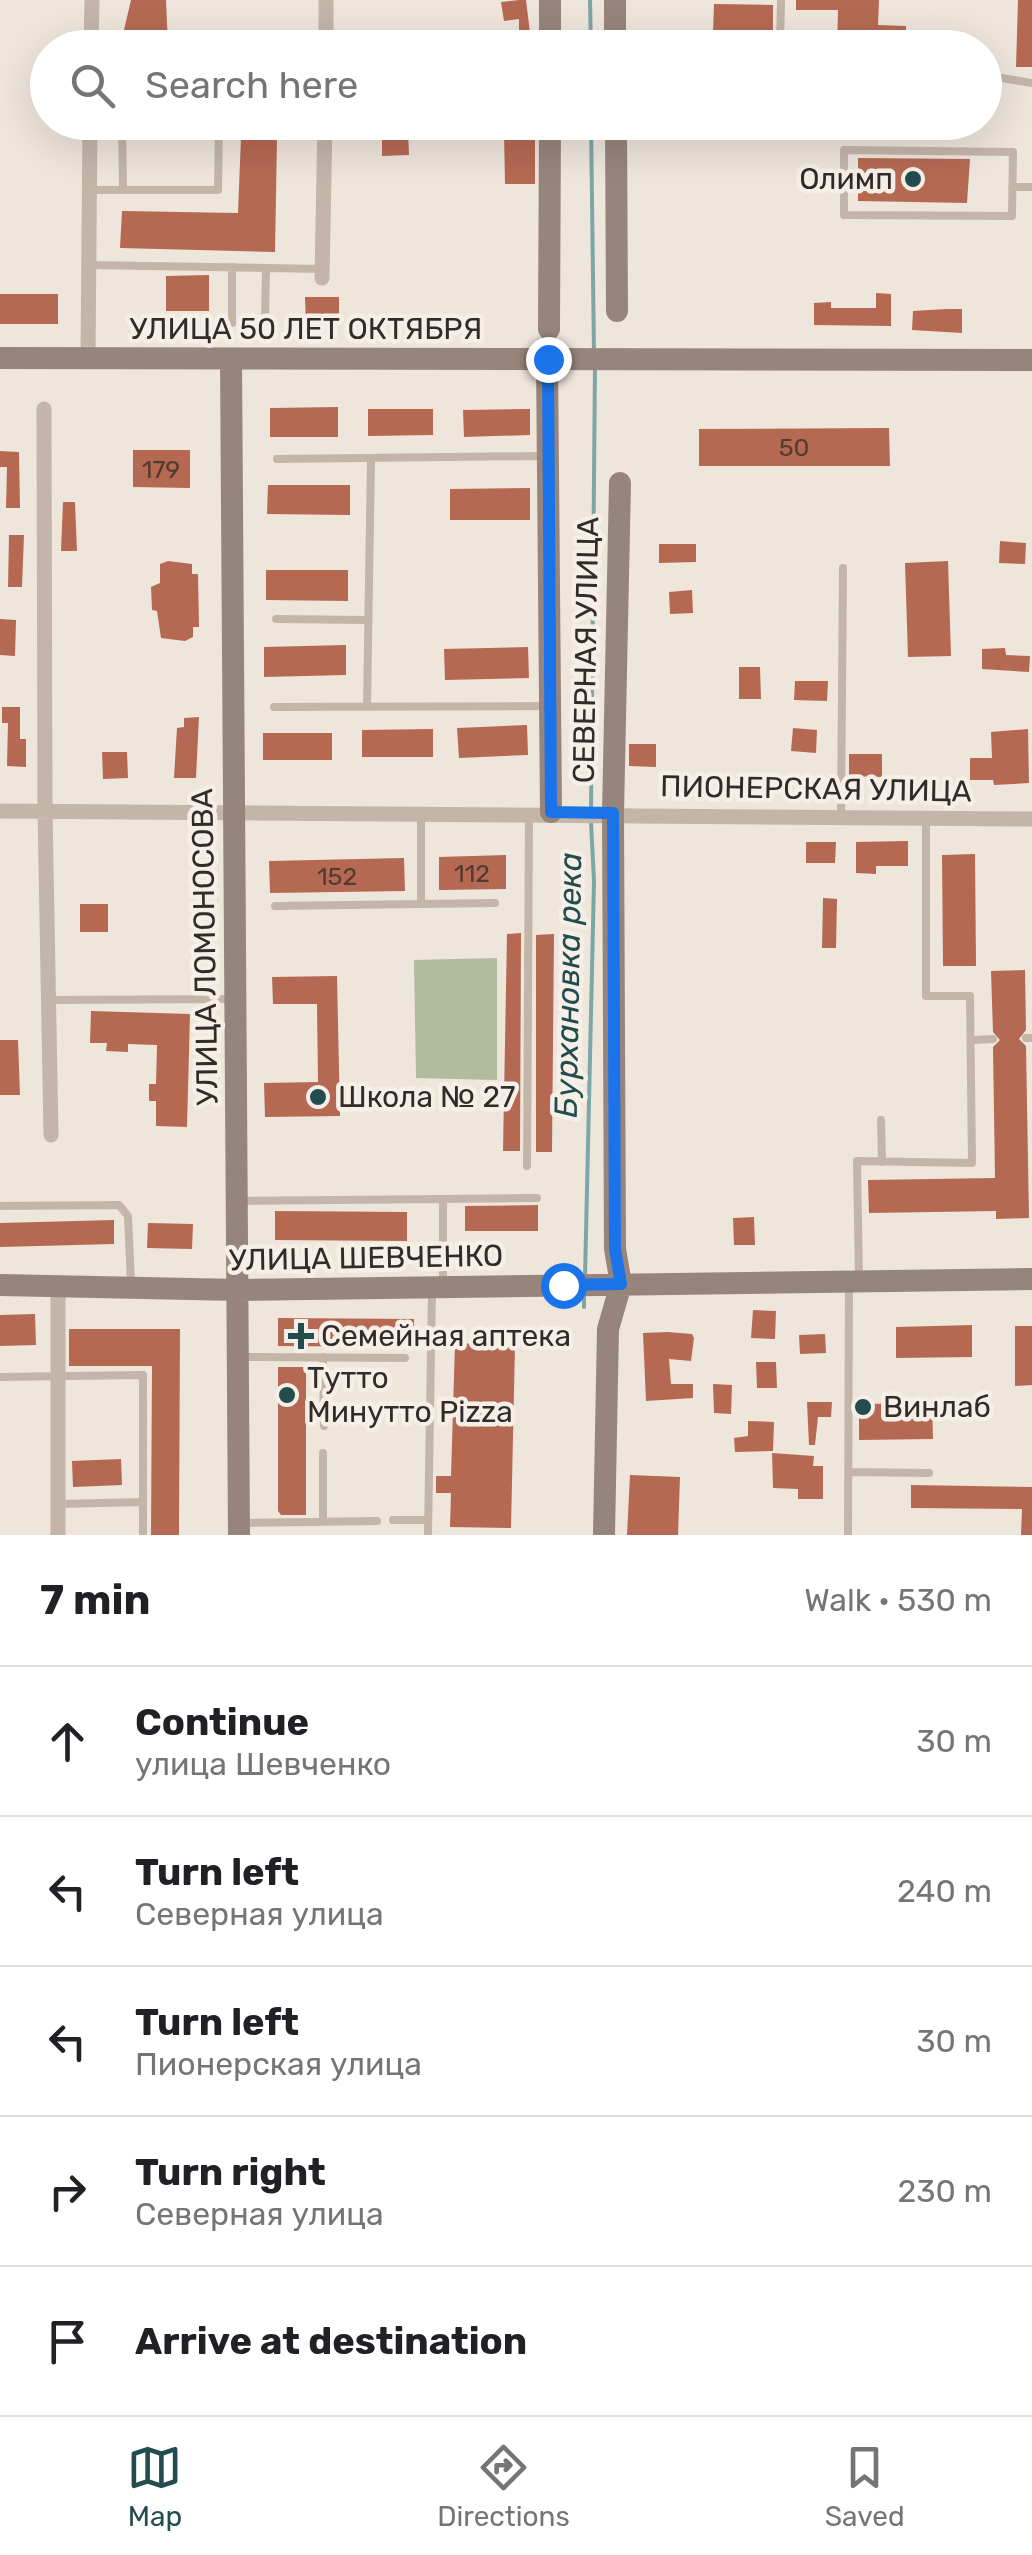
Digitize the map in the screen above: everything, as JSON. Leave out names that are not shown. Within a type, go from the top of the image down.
[{"type":"street","points":[[91,30],[92,0]]},
{"type":"street","points":[[326,0],[326,30]]},
{"type":"street","points":[[550,0],[550,30]]},
{"type":"street","points":[[615,0],[616,30]]},
{"type":"street","points":[[88,358],[90,140]]},
{"type":"street","points":[[322,273],[325,140]]},
{"type":"street","points":[[549,329],[550,140]]},
{"type":"street","points":[[616,140],[616,311]]},
{"type":"street","name":"УЛИЦА 50 ЛЕТ ОКТЯБРЯ","points":[[0,358],[1032,360]]},
{"type":"street","name":"УЛИЦА ЛОМОНОСОВА","points":[[232,359],[240,1529]]},
{"type":"street","name":"СЕВЕРНАЯ УЛИЦА","points":[[540,812],[550,706],[548,359]]},
{"type":"street","points":[[44,409],[44,811],[51,1135]]},
{"type":"street","name":"СЕВЕРНАЯ УЛИЦА","points":[[604,1535],[608,1329],[615,1249],[613,813],[620,483]]},
{"type":"street","name":"ПИОНЕРСКАЯ УЛИЦА","points":[[0,811],[540,812],[1032,819]]},
{"type":"street","name":"УЛИЦА ШЕВЧЕНКО","points":[[0,1285],[238,1290],[854,1278],[1032,1279]]},
{"type":"street","points":[[58,1286],[58,1535]]},
{"type":"lane","points":[[780,30],[781,0]]},
{"type":"lane","points":[[1002,79],[1032,83]]},
{"type":"lane","points":[[122,140],[123,190]]},
{"type":"lane","points":[[89,190],[218,190],[218,140]]},
{"type":"lane","points":[[844,150],[1013,152],[1012,187],[1012,216],[844,216],[844,150]]},
{"type":"lane","points":[[1012,187],[1032,187]]},
{"type":"lane","points":[[88,265],[266,268],[322,273]]},
{"type":"lane","points":[[232,267],[232,322]]},
{"type":"lane","points":[[265,323],[266,268]]},
{"type":"lane","points":[[278,459],[548,456]]},
{"type":"lane","points":[[366,707],[372,458]]},
{"type":"lane","points":[[841,816],[844,568]]},
{"type":"lane","points":[[276,619],[368,620]]},
{"type":"lane","points":[[274,707],[550,706]]},
{"type":"lane","points":[[421,812],[422,904]]},
{"type":"lane","points":[[527,1166],[540,812]]},
{"type":"lane","points":[[848,1535],[857,1161],[972,1162],[970,996],[926,996],[926,818]]},
{"type":"lane","points":[[276,906],[495,903]]},
{"type":"lane","points":[[48,1000],[235,999]]},
{"type":"lane","points":[[972,1040],[993,1039]]},
{"type":"lane","points":[[881,1120],[882,1162]]},
{"type":"lane","points":[[238,1201],[538,1198]]},
{"type":"lane","points":[[428,1535],[443,1199]]},
{"type":"lane","points":[[0,1206],[119,1205],[128,1216],[131,1288]]},
{"type":"lane","points":[[239,1357],[405,1358]]},
{"type":"lane","points":[[323,1358],[324,1426]]},
{"type":"lane","points":[[0,1377],[143,1375],[143,1535]]},
{"type":"lane","points":[[322,1453],[323,1522]]},
{"type":"lane","points":[[850,1472],[928,1473]]},
{"type":"lane","points":[[58,1504],[143,1502]]},
{"type":"lane","points":[[394,1520],[427,1520]]},
{"type":"lane","points":[[240,1529],[377,1521]]},
{"type":"green space","points":[[497,958],[497,1080],[416,1078],[414,960]]},
{"type":"building","points":[[131,0],[166,0],[167,30],[124,30]]},
{"type":"building","points":[[526,0],[530,30],[519,30],[519,19],[504,21],[501,2]]},
{"type":"building","points":[[796,0],[879,0],[878,25],[906,26],[906,30],[837,30],[838,10],[796,10]]},
{"type":"building","points":[[1018,0],[1032,0],[1032,67],[1016,67]]},
{"type":"building","points":[[714,4],[773,5],[773,30],[713,30]]},
{"type":"building","points":[[241,140],[277,140],[275,252],[120,248],[122,211],[238,213]]},
{"type":"building","points":[[382,140],[408,140],[409,155],[382,156]]},
{"type":"building","points":[[504,140],[535,140],[535,184],[505,184]]},
{"type":"building","name":"Олимп","points":[[858,158],[970,159],[967,203],[858,201]]},
{"type":"building","points":[[209,275],[209,311],[166,311],[166,276]]},
{"type":"building","points":[[876,293],[891,294],[891,326],[814,325],[814,303],[831,302],[831,308],[876,308]]},
{"type":"building","points":[[0,294],[58,294],[58,324],[0,324]]},
{"type":"building","points":[[305,297],[339,297],[339,325],[306,325]]},
{"type":"building","points":[[962,309],[962,333],[912,330],[913,311]]},
{"type":"building","points":[[338,407],[338,437],[270,437],[270,408]]},
{"type":"building","points":[[368,409],[433,409],[433,435],[368,436]]},
{"type":"building","points":[[530,409],[530,435],[464,437],[463,410]]},
{"type":"building","points":[[889,428],[890,466],[699,466],[699,429]]},
{"type":"building","points":[[133,450],[190,450],[190,488],[133,487]]},
{"type":"building","points":[[0,451],[19,452],[20,508],[6,508],[7,467],[0,467]]},
{"type":"building","points":[[268,485],[350,485],[350,515],[267,514]]},
{"type":"building","points":[[530,488],[530,520],[450,520],[450,489]]},
{"type":"building","points":[[63,502],[75,502],[77,551],[61,551]]},
{"type":"building","points":[[9,535],[24,535],[22,587],[8,587]]},
{"type":"building","points":[[1000,541],[1026,543],[1025,564],[999,563]]},
{"type":"building","points":[[659,544],[696,544],[696,562],[659,563]]},
{"type":"building","points":[[948,561],[951,656],[908,657],[905,563]]},
{"type":"building","points":[[160,564],[192,564],[192,574],[198,574],[199,627],[193,627],[193,637],[185,641],[161,638],[157,611],[152,610],[151,587],[160,583]]},
{"type":"building","points":[[266,570],[348,570],[348,601],[266,600]]},
{"type":"building","points":[[692,590],[693,613],[670,614],[669,592]]},
{"type":"building","points":[[0,619],[16,620],[15,656],[0,655]]},
{"type":"building","points":[[346,645],[346,675],[264,677],[264,647]]},
{"type":"building","points":[[528,647],[529,678],[445,680],[444,649]]},
{"type":"building","points":[[1005,648],[1006,655],[1030,656],[1029,672],[982,669],[982,649]]},
{"type":"building","points":[[739,667],[760,667],[761,699],[739,699]]},
{"type":"building","points":[[795,681],[828,681],[827,701],[794,700]]},
{"type":"building","points":[[2,707],[20,707],[20,739],[26,739],[26,767],[7,766],[8,723],[2,723]]},
{"type":"building","points":[[199,717],[196,778],[174,778],[177,728],[184,727],[184,718]]},
{"type":"building","points":[[527,725],[528,755],[459,758],[457,728]]},
{"type":"building","points":[[793,728],[817,730],[816,753],[791,751]]},
{"type":"building","points":[[433,729],[433,757],[362,757],[362,730]]},
{"type":"building","points":[[1028,729],[1029,783],[994,785],[993,780],[970,780],[970,758],[992,758],[991,732]]},
{"type":"building","points":[[263,733],[332,733],[332,760],[263,760]]},
{"type":"building","points":[[629,744],[656,744],[656,767],[629,766]]},
{"type":"building","points":[[102,752],[127,752],[128,778],[103,779]]},
{"type":"building","points":[[849,754],[882,754],[882,777],[849,776]]},
{"type":"building","points":[[908,841],[908,866],[876,866],[876,874],[856,873],[856,842]]},
{"type":"building","points":[[806,842],[836,842],[835,863],[806,863]]},
{"type":"building","points":[[975,854],[976,966],[943,966],[942,855]]},
{"type":"building","points":[[506,855],[506,889],[439,890],[439,857]]},
{"type":"building","points":[[404,858],[405,891],[270,893],[269,861]]},
{"type":"building","points":[[823,898],[837,899],[836,948],[822,948]]},
{"type":"building","points":[[80,904],[108,904],[108,932],[80,932]]},
{"type":"building","points":[[521,933],[520,1151],[503,1151],[507,934]]},
{"type":"building","points":[[554,934],[552,1152],[536,1152],[536,935]]},
{"type":"building","points":[[1025,970],[1026,1030],[1019,1039],[1026,1046],[1029,1218],[996,1219],[996,1211],[869,1213],[868,1180],[995,1178],[993,1047],[1000,1040],[993,1032],[991,971]]},
{"type":"building","points":[[337,976],[340,1116],[265,1117],[264,1083],[318,1082],[317,1004],[273,1004],[272,977]]},
{"type":"building","points":[[91,1011],[190,1014],[187,1127],[156,1126],[156,1101],[149,1101],[149,1084],[156,1084],[157,1045],[128,1044],[128,1052],[106,1051],[107,1043],[90,1043]]},
{"type":"building","points":[[0,1040],[18,1040],[20,1095],[0,1095]]},
{"type":"building","points":[[538,1205],[538,1231],[465,1231],[465,1206]]},
{"type":"building","points":[[275,1211],[407,1212],[407,1241],[275,1240]]},
{"type":"building","points":[[754,1217],[755,1245],[734,1245],[733,1218]]},
{"type":"building","points":[[114,1220],[114,1244],[0,1247],[0,1223]]},
{"type":"building","points":[[148,1223],[193,1224],[192,1249],[147,1248]]},
{"type":"building","points":[[753,1310],[776,1311],[775,1339],[751,1338]]},
{"type":"building","points":[[35,1314],[36,1345],[0,1346],[0,1315]]},
{"type":"building","points":[[278,1318],[414,1319],[414,1347],[278,1346]]},
{"type":"building","points":[[972,1325],[972,1357],[896,1358],[896,1327]]},
{"type":"building","points":[[1015,1326],[1032,1326],[1032,1385],[1015,1386]]},
{"type":"building","points":[[69,1329],[180,1329],[179,1535],[151,1535],[152,1366],[69,1366]]},
{"type":"building","points":[[643,1333],[692,1334],[694,1338],[691,1361],[669,1359],[671,1384],[693,1384],[693,1398],[646,1401]]},
{"type":"building","points":[[825,1334],[826,1353],[800,1354],[799,1335]]},
{"type":"building","points":[[455,1343],[515,1345],[511,1528],[450,1527],[451,1493],[436,1493],[436,1476],[451,1476]]},
{"type":"building","points":[[756,1362],[776,1362],[777,1388],[757,1388]]},
{"type":"building","points":[[278,1367],[306,1367],[306,1515],[281,1515],[278,1511]]},
{"type":"building","points":[[713,1384],[732,1385],[731,1414],[714,1413]]},
{"type":"building","points":[[807,1402],[832,1402],[831,1417],[818,1417],[815,1445],[809,1445]]},
{"type":"building","points":[[932,1403],[933,1439],[859,1440],[859,1404]]},
{"type":"building","points":[[748,1421],[774,1422],[773,1451],[735,1452],[734,1438],[748,1436]]},
{"type":"building","points":[[772,1453],[814,1456],[813,1466],[823,1466],[823,1499],[798,1499],[798,1489],[773,1488]]},
{"type":"building","points":[[121,1459],[122,1485],[73,1487],[72,1461]]},
{"type":"building","points":[[630,1475],[680,1477],[678,1535],[627,1535]]},
{"type":"building","points":[[911,1485],[1032,1487],[1032,1535],[1021,1535],[1022,1509],[911,1508]]},
{"type":"waterway","name":"Бурхановка река","points":[[590,0],[591,30]]},
{"type":"waterway","name":"Бурхановка река","points":[[591,140],[594,353]]},
{"type":"waterway","name":"Бурхановка река","points":[[591,813],[595,367]]},
{"type":"waterway","name":"Бурхановка река","points":[[585,1278],[594,881],[591,822]]},
{"type":"waterway","name":"Бурхановка река","points":[[584,1292],[584,1307]]},
{"type":"place","name":"Олимп","points":[[913,179]]},
{"type":"place","name":"Школа № 27","points":[[318,1097]]},
{"type":"place","name":"Семейная аптека","points":[[301,1336]]},
{"type":"place","name":"Тутто Минутто Pizza","points":[[287,1395]]},
{"type":"place","name":"Винлаб","points":[[863,1407]]},
{"type":"route","points":[[548,359],[551,812],[613,813],[615,1249],[621,1284],[563,1285]]}]
